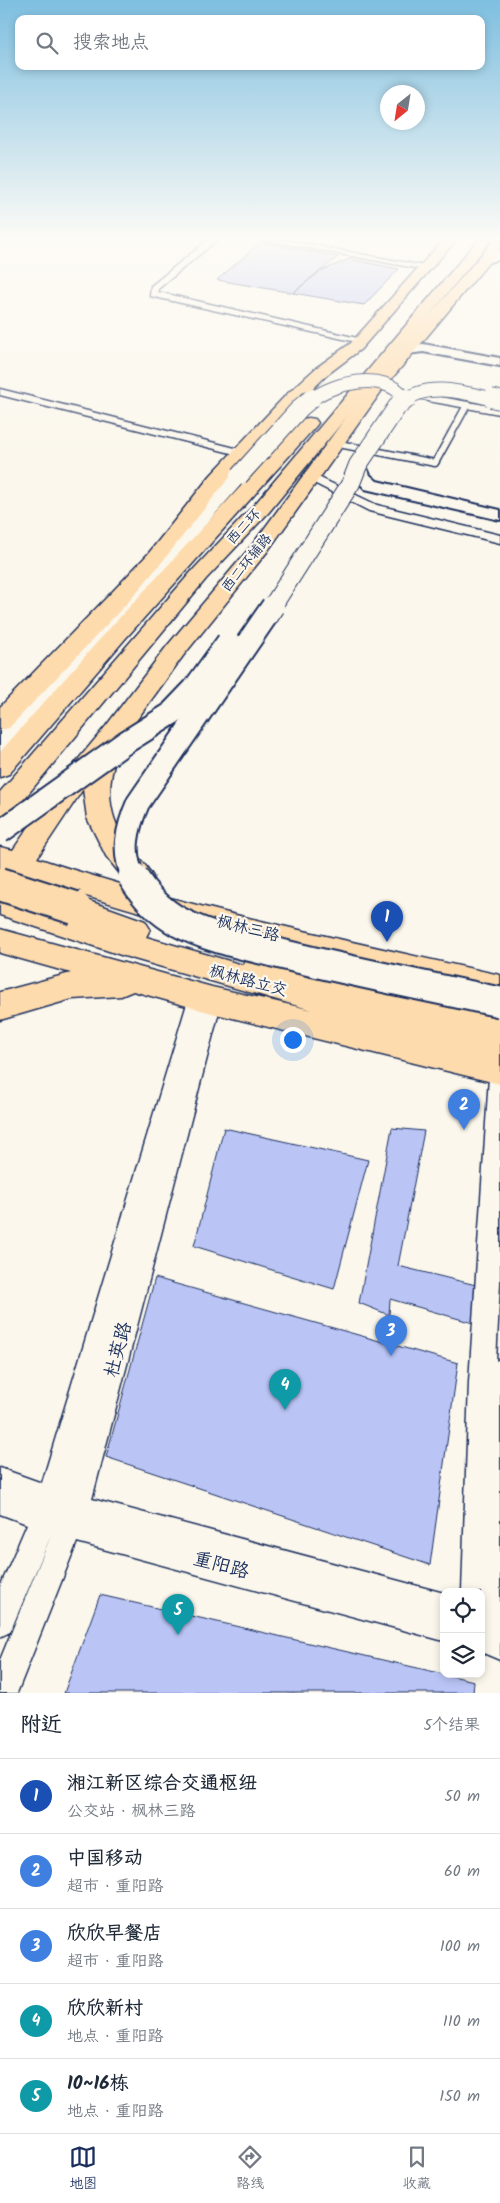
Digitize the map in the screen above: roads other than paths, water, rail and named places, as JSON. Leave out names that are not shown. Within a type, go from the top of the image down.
[{"type":"main road","points":[[4,717],[122,595],[155,558],[204,495],[305,387],[361,340],[380,319]]},
{"type":"main road","name":"西二环","points":[[0,768],[175,569],[270,467],[398,319]]},
{"type":"main road","name":"西二环","points":[[0,810],[199,575],[262,508],[431,319]]},
{"type":"main road","name":"西二环辅路","points":[[0,890],[6,868],[115,732],[140,696],[260,548],[312,478],[334,443],[376,388],[434,319]]},
{"type":"main road","points":[[115,732],[99,764],[95,802],[101,822],[118,852],[140,878],[245,930]]},
{"type":"main road","name":"枫林三路","points":[[6,868],[72,881],[245,930],[500,988]]},
{"type":"main road","name":"枫林路立交","points":[[6,868],[219,955],[500,1021]]},
{"type":"main road","name":"枫林路立交","points":[[0,904],[92,935],[205,969],[500,1045]]},
{"type":"main road","points":[[0,941],[205,998],[500,1069]]},
{"type":"main road","points":[[0,1006],[72,986],[136,983],[163,987]]},
{"type":"street","points":[[266,319],[361,340]]},
{"type":"street","points":[[422,333],[425,340],[437,347],[500,360]]},
{"type":"street","points":[[408,350],[423,348],[500,360]]},
{"type":"street","points":[[0,744],[307,401],[331,388],[356,382],[375,382],[398,388],[404,397],[400,405],[358,465],[340,484],[194,689],[172,712]]},
{"type":"street","points":[[400,405],[413,394],[433,389],[500,400]]},
{"type":"street","points":[[0,392],[243,453]]},
{"type":"street","points":[[358,465],[362,477],[371,485],[500,515]]},
{"type":"street","points":[[358,465],[351,483],[291,580],[144,791],[131,814],[125,848],[134,877],[149,898],[177,921],[203,932],[234,942],[323,964],[500,1002]]},
{"type":"street","points":[[312,478],[374,508],[500,539]]},
{"type":"street","points":[[0,832],[172,712],[219,684]]},
{"type":"street","name":"杜英路","points":[[2,1693],[61,1513],[205,998]]},
{"type":"street","points":[[477,1588],[482,1382],[500,1077]]},
{"type":"street","points":[[491,1629],[500,1372]]},
{"type":"street","name":"重阳路","points":[[0,1482],[61,1513],[440,1625]]},
{"type":"street","name":"重阳路","points":[[0,1500],[61,1513],[440,1607]]},
{"type":"street","name":"杜英路","points":[[0,1622],[61,1513]]},
{"type":"lane","points":[[376,388],[500,411]]},
{"type":"lane","points":[[334,443],[435,463],[466,405]]},
{"type":"place","name":"湘江新区综合交通枢纽","points":[[387,942]]},
{"type":"place","name":"中国移动","points":[[464,1130]]},
{"type":"place","name":"欣欣早餐店","points":[[391,1356]]},
{"type":"place","name":"欣欣新村","points":[[285,1410]]},
{"type":"place","name":"10~16栋","points":[[178,1635]]}]
